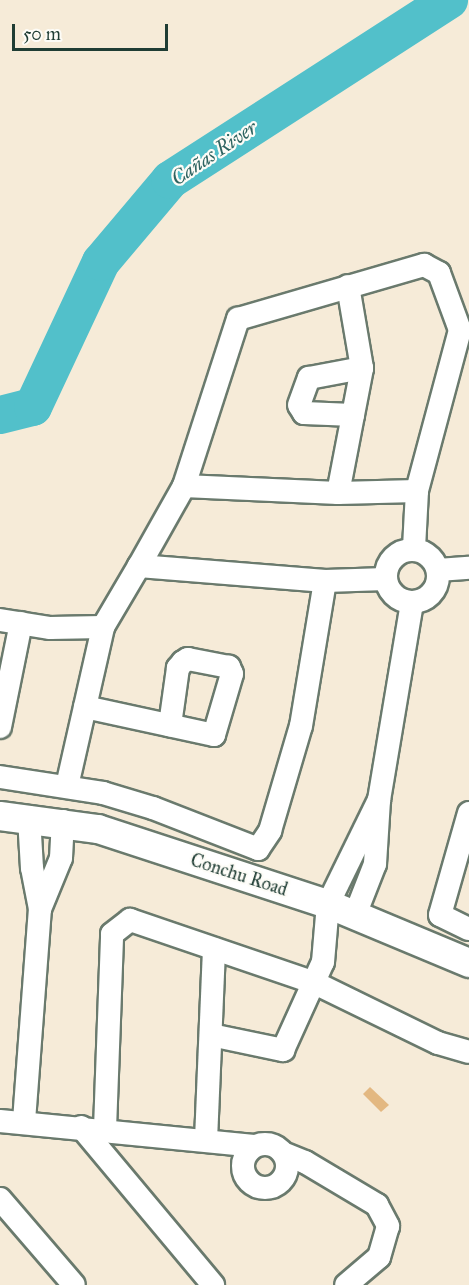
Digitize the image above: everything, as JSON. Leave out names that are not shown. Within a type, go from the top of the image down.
[{"type":"main road","name":"Conchu Road","points":[[0,816],[63,821],[98,829],[328,904],[469,963]]},
{"type":"street","points":[[67,786],[103,627],[184,486],[238,319],[424,265],[432,266],[439,273],[464,328],[417,491],[414,549]]},
{"type":"street","points":[[338,493],[362,368],[348,286]]},
{"type":"street","points":[[353,415],[304,413],[299,405],[309,378],[362,368]]},
{"type":"street","points":[[184,486],[338,493],[417,491]]},
{"type":"street","points":[[414,549],[429,556],[438,570],[439,579],[430,596],[412,603],[394,596],[386,579],[390,561],[405,550],[414,549]]},
{"type":"street","points":[[139,566],[325,581],[386,579]]},
{"type":"street","points":[[438,570],[469,568]]},
{"type":"street","points":[[0,777],[67,786],[153,808],[258,849],[270,831],[301,726],[325,581]]},
{"type":"street","points":[[355,915],[375,864],[379,800],[412,603]]},
{"type":"street","points":[[0,727],[10,622],[50,628],[103,627]]},
{"type":"street","points":[[85,707],[170,725]]},
{"type":"street","points":[[211,1035],[283,1050],[323,962],[328,904],[379,800]]},
{"type":"street","points":[[469,813],[440,915],[469,929]]},
{"type":"street","points":[[24,1121],[40,909],[32,868],[29,817]]},
{"type":"street","points":[[40,909],[62,858],[63,821]]},
{"type":"street","points":[[105,1129],[112,934],[130,920],[315,983],[438,1042],[469,1052]]},
{"type":"street","points":[[206,1140],[214,949]]},
{"type":"street","points":[[0,1121],[24,1121],[254,1146],[271,1144],[377,1205],[388,1226],[379,1257],[346,1285]]},
{"type":"street","points":[[81,1127],[213,1285]]},
{"type":"street","points":[[254,1146],[247,1152],[242,1168],[245,1177],[259,1188],[276,1186],[283,1179],[287,1171],[285,1154]]},
{"type":"street","points":[[0,1199],[74,1285]]},
{"type":"building","points":[[370,1087],[389,1105],[381,1112],[363,1094]]},
{"type":"waterway","name":"Cañas River","points":[[0,415],[33,407],[101,262],[170,180],[449,0]]}]
